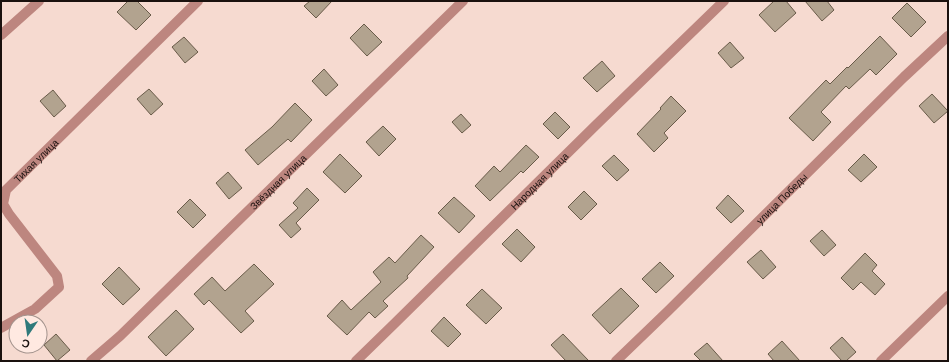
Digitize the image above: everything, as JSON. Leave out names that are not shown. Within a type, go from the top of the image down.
[{"type":"street","points":[[1,35],[39,1]]},
{"type":"street","name":"Тихая улица","points":[[1,328],[35,309],[59,287],[57,276],[9,214],[3,204],[6,190],[198,1]]},
{"type":"street","name":"Звёздная улица","points":[[91,361],[126,330],[463,1]]},
{"type":"street","name":"Народная улица","points":[[356,361],[724,1]]},
{"type":"street","name":"улица Победы","points":[[616,361],[904,77],[948,36]]},
{"type":"street","points":[[881,361],[948,296]]},
{"type":"building","points":[[128,1],[137,1],[151,15],[136,30],[117,12]]},
{"type":"building","points":[[310,1],[332,1],[316,18],[304,6]]},
{"type":"building","points":[[774,1],[786,1],[796,13],[775,32],[759,15]]},
{"type":"building","points":[[805,1],[827,1],[834,10],[822,21]]},
{"type":"building","points":[[907,3],[926,22],[911,37],[892,18]]},
{"type":"building","points":[[364,24],[382,42],[367,56],[350,38]]},
{"type":"building","points":[[880,36],[897,54],[876,75],[870,69],[849,89],[846,86],[821,112],[831,122],[813,141],[789,118],[826,80],[830,84]]},
{"type":"building","points":[[184,37],[198,52],[185,63],[172,47]]},
{"type":"building","points":[[730,42],[744,58],[731,68],[718,53]]},
{"type":"building","points":[[602,61],[615,76],[597,92],[583,78]]},
{"type":"building","points":[[324,69],[338,85],[326,96],[312,81]]},
{"type":"building","points":[[149,89],[163,104],[151,115],[137,99]]},
{"type":"building","points":[[53,90],[66,106],[54,117],[40,101]]},
{"type":"building","points":[[932,94],[948,111],[934,123],[919,106]]},
{"type":"building","points":[[671,96],[686,111],[664,133],[668,138],[654,152],[637,134],[661,109],[660,108]]},
{"type":"building","points":[[295,103],[312,120],[291,142],[288,139],[258,165],[245,150],[272,127]]},
{"type":"building","points":[[555,112],[570,127],[558,139],[543,124]]},
{"type":"building","points":[[461,114],[471,125],[462,133],[452,122]]},
{"type":"building","points":[[383,126],[396,139],[379,156],[366,142]]},
{"type":"building","points":[[526,145],[539,157],[523,173],[521,171],[490,201],[475,186],[494,166],[500,172]]},
{"type":"building","points":[[340,154],[362,176],[345,193],[323,172]]},
{"type":"building","points":[[864,154],[877,167],[861,182],[848,170]]},
{"type":"building","points":[[614,155],[629,170],[617,181],[602,166]]},
{"type":"building","points":[[228,172],[242,188],[229,199],[216,183]]},
{"type":"building","points":[[307,188],[319,200],[296,223],[301,229],[291,238],[279,225],[298,208],[293,203]]},
{"type":"building","points":[[584,191],[597,204],[581,220],[568,207]]},
{"type":"building","points":[[728,195],[744,211],[731,223],[716,208]]},
{"type":"building","points":[[454,197],[475,216],[459,233],[438,213]]},
{"type":"building","points":[[190,199],[206,215],[193,228],[177,212]]},
{"type":"building","points":[[517,229],[535,247],[521,262],[502,244]]},
{"type":"building","points":[[822,230],[836,245],[824,256],[810,241]]},
{"type":"building","points":[[421,235],[434,247],[407,276],[408,278],[383,301],[388,306],[375,318],[369,312],[347,335],[327,316],[342,300],[351,310],[381,282],[373,272],[389,257],[395,263]]},
{"type":"building","points":[[761,250],[776,267],[763,279],[747,262]]},
{"type":"building","points":[[865,253],[877,265],[872,271],[885,284],[875,295],[861,282],[853,290],[841,278]]},
{"type":"building","points":[[660,262],[674,276],[656,293],[642,279]]},
{"type":"building","points":[[254,264],[274,284],[245,311],[254,321],[241,333],[209,300],[204,305],[194,294],[212,277],[225,291]]},
{"type":"building","points":[[119,267],[140,289],[123,305],[102,284]]},
{"type":"building","points":[[621,288],[639,306],[610,334],[592,315]]},
{"type":"building","points":[[482,289],[502,308],[486,324],[466,305]]},
{"type":"building","points":[[176,310],[194,329],[166,356],[148,337]]},
{"type":"building","points":[[444,317],[461,334],[448,347],[431,331]]},
{"type":"building","points":[[56,334],[70,350],[57,361],[48,350],[48,341]]},
{"type":"building","points":[[563,334],[589,361],[566,361],[551,345]]},
{"type":"building","points":[[842,337],[856,352],[846,361],[842,361],[830,348]]},
{"type":"building","points":[[782,341],[800,361],[774,361],[768,354]]},
{"type":"building","points":[[707,343],[723,361],[701,361],[694,354]]}]
